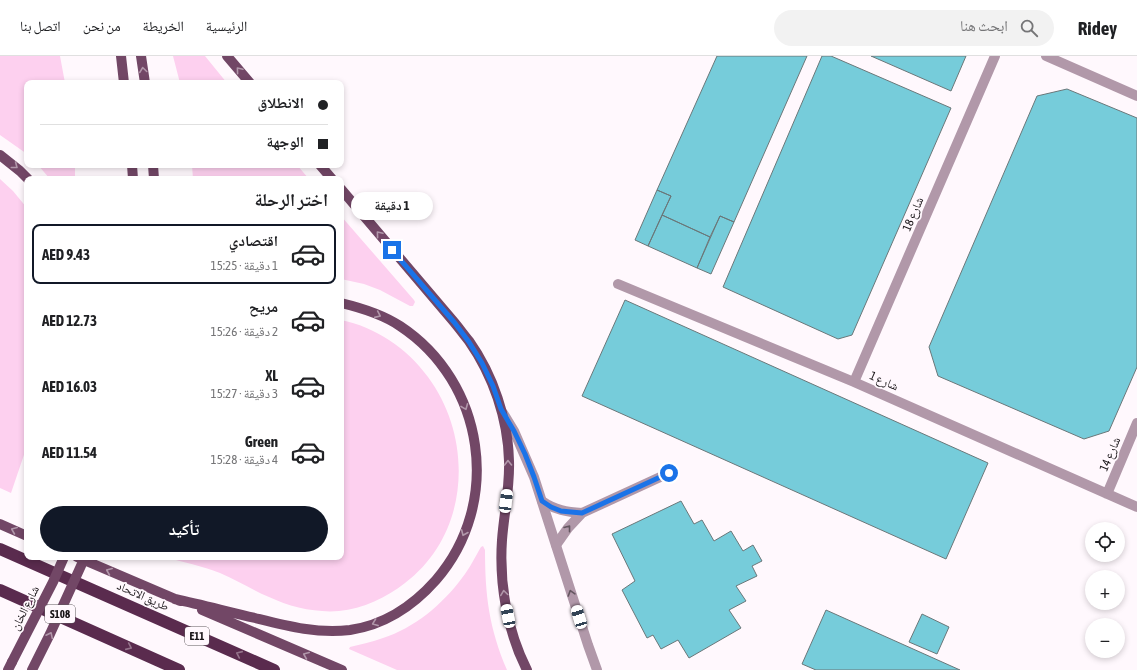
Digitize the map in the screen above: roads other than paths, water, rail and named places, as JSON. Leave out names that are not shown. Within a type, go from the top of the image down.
[{"type":"highway","name":"طريق الاتحاد","points":[[0,549],[24,560]]},
{"type":"highway","name":"طريق الاتحاد","points":[[25,560],[274,670]]},
{"type":"highway","points":[[0,590],[179,670]]},
{"type":"highway","points":[[155,659],[163,670]]},
{"type":"main road","points":[[121,56],[124,80]]},
{"type":"main road","points":[[142,56],[146,80]]},
{"type":"main road","points":[[227,56],[247,80]]},
{"type":"main road","points":[[0,155],[25,176]]},
{"type":"main road","points":[[323,168],[329,176]]},
{"type":"main road","points":[[344,194],[454,322],[482,363],[493,386],[501,409],[509,460],[508,487],[502,540],[501,565],[503,591],[515,641],[527,670]]},
{"type":"main road","points":[[175,599],[303,629],[330,631],[351,630],[371,625],[391,617],[409,606],[443,572],[456,552],[466,530],[473,507],[477,483],[477,459],[474,435],[467,411],[447,372],[417,339],[400,326],[380,315],[344,303]]},
{"type":"main road","points":[[0,524],[24,535]]},
{"type":"main road","name":"شارع الخان","points":[[10,666],[63,560]]},
{"type":"main road","points":[[84,560],[342,670]]},
{"type":"main road","name":"S108","points":[[32,670],[84,560]]},
{"type":"street","name":"شارع 18","points":[[854,382],[995,56]]},
{"type":"street","points":[[1046,56],[1137,96]]},
{"type":"street","name":"شارع 1","points":[[618,284],[854,382],[1137,507]]},
{"type":"street","points":[[501,409],[514,431],[534,477],[597,670]]},
{"type":"street","name":"شارع 14","points":[[1107,494],[1137,423]]},
{"type":"street","points":[[556,545],[568,528],[582,513],[669,473]]},
{"type":"street","points":[[542,501],[561,511],[582,513]]}]
